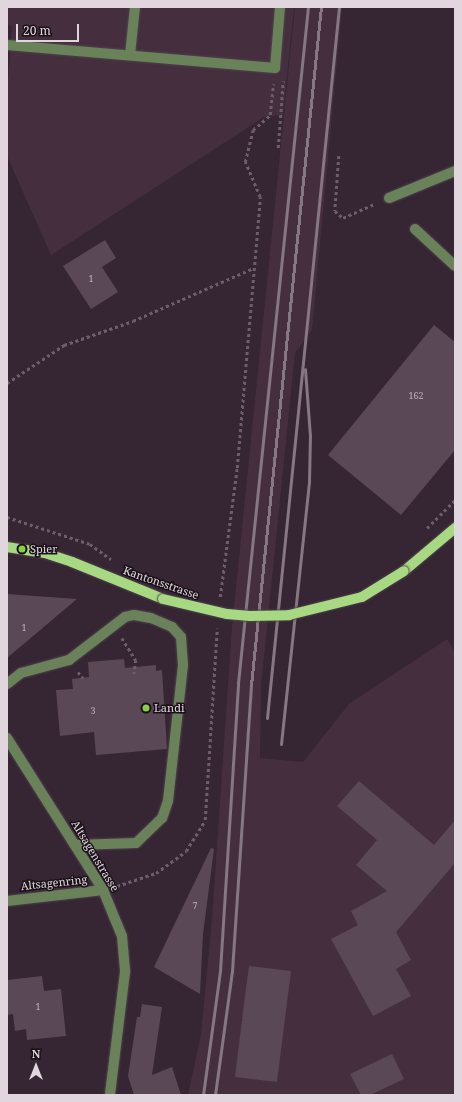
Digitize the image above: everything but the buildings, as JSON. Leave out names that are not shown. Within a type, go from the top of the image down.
[{"type":"main road","name":"Kantonsstrasse","points":[[7,547],[45,554],[72,562],[163,599],[227,614],[250,616],[289,615],[362,597],[404,571],[455,528]]},
{"type":"street","points":[[130,55],[135,7]]},
{"type":"street","points":[[7,45],[274,68],[280,7]]},
{"type":"street","points":[[389,198],[455,171]]},
{"type":"street","points":[[415,229],[455,266]]},
{"type":"street","points":[[7,684],[21,673],[68,660],[125,617],[134,615],[152,618],[172,626],[181,637],[184,665],[168,800],[162,818],[136,844],[76,845]]},
{"type":"street","name":"Altsagenstrasse","points":[[7,738],[76,845],[103,890],[122,936],[125,972],[110,1095]]},
{"type":"street","name":"Altsagenring","points":[[7,901],[103,890]]},
{"type":"path","points":[[219,601],[237,468],[260,198],[245,162],[253,130],[270,115],[274,68],[285,68],[278,148]]},
{"type":"path","points":[[339,156],[335,211],[343,218],[389,198]]},
{"type":"path","points":[[7,383],[64,345],[133,321],[254,268]]},
{"type":"path","points":[[423,532],[455,500]]},
{"type":"path","points":[[7,516],[90,544],[116,562]]},
{"type":"path","points":[[103,890],[156,873],[186,851],[205,820],[217,624]]},
{"type":"path","points":[[114,626],[136,660],[134,674]]},
{"type":"shaded area","points":[[7,7],[294,7],[283,115],[264,117],[51,255],[7,156],[7,96],[12,26],[7,25]]},
{"type":"shaded area","points":[[295,7],[342,7],[312,330],[295,353],[261,686],[260,758],[303,762],[349,704],[447,639],[455,652],[455,1095],[188,1095],[201,1034],[212,919],[232,627]]},
{"type":"railway","points":[[203,1095],[220,971],[238,683],[308,7]]},
{"type":"railway","points":[[215,1095],[232,971],[251,685],[321,7]]},
{"type":"railway","points":[[267,718],[339,7]]},
{"type":"railway","points":[[281,744],[309,482],[310,436],[305,369]]},
{"type":"place","name":"Spier","points":[[22,549]]},
{"type":"place","name":"Landi","points":[[146,708]]}]
